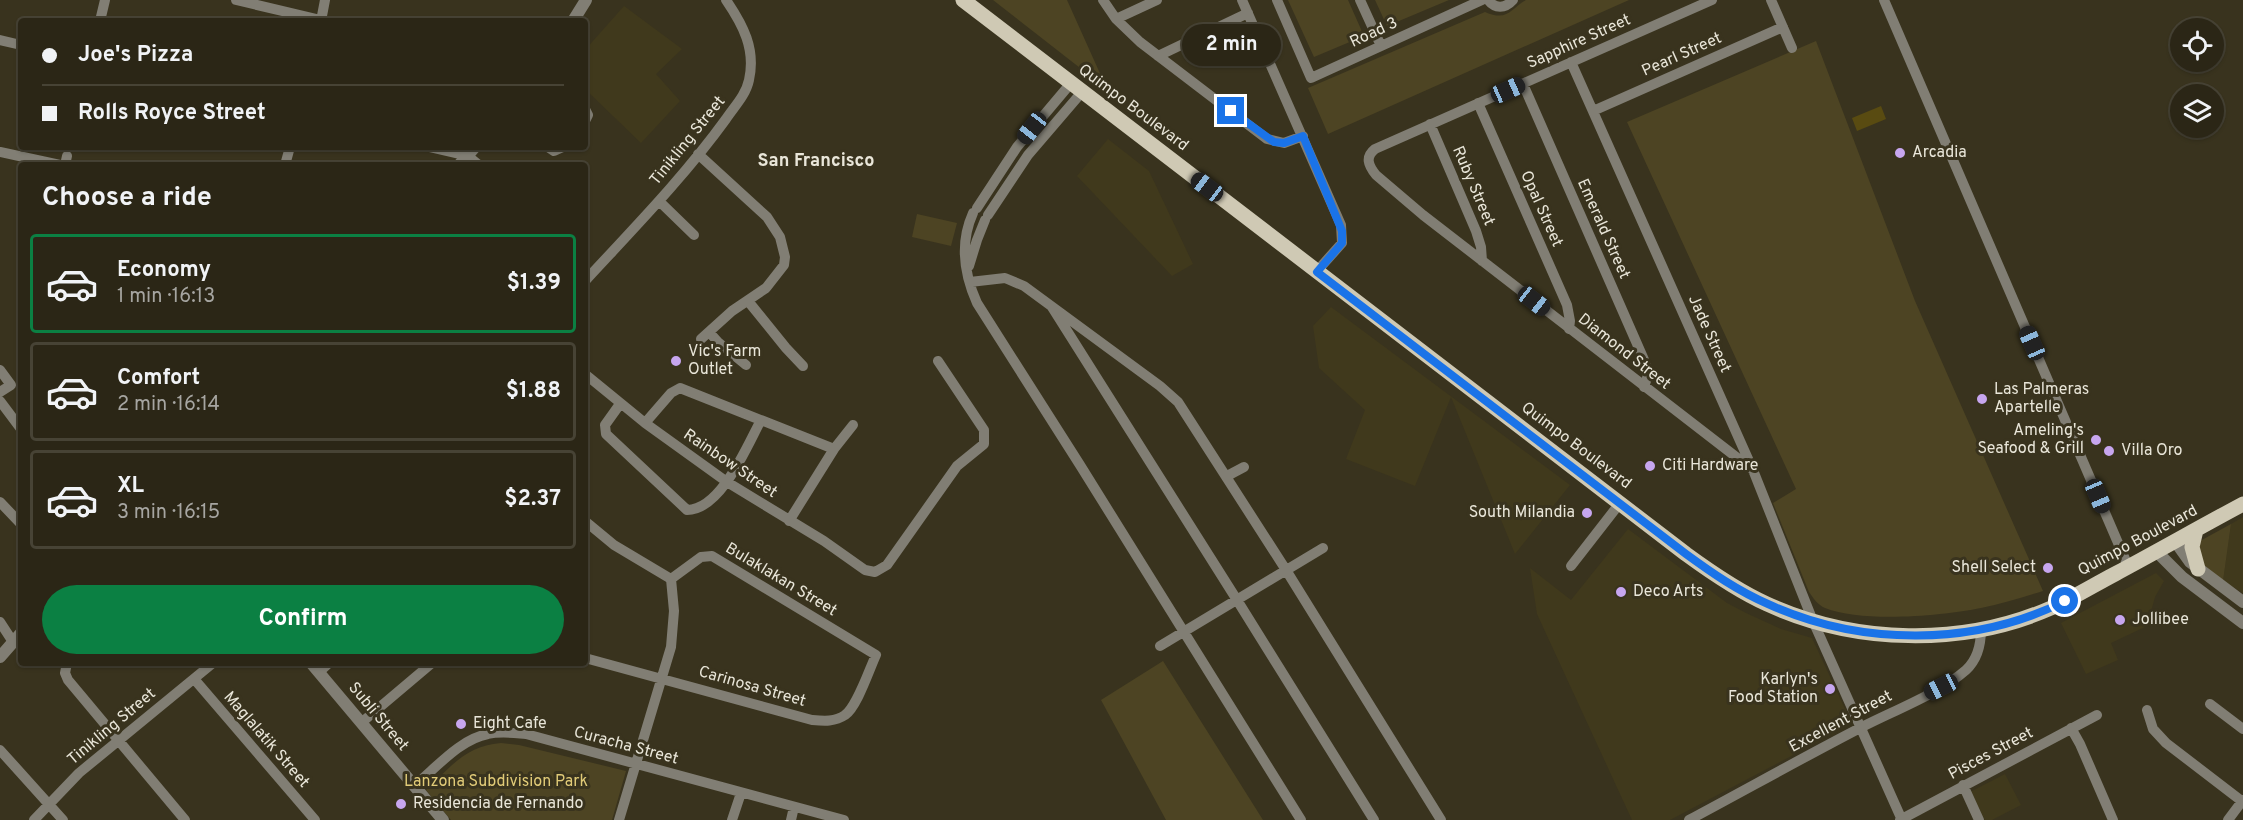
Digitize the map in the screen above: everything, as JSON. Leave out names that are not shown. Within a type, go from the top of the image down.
[{"type":"main road","name":"Quimpo Boulevard","points":[[963,0],[1711,572],[1767,604],[1813,621],[1845,629],[1893,634],[1947,634],[1981,629],[2011,622],[2051,608],[2243,504]]},
{"type":"main road","points":[[2196,530],[2192,552],[2198,569]]},
{"type":"street","points":[[101,18],[105,0]]},
{"type":"street","points":[[236,0],[310,18]]},
{"type":"street","points":[[322,18],[325,0]]},
{"type":"street","points":[[575,18],[586,0]]},
{"type":"street","name":"Tinikling Street","points":[[588,278],[659,201],[698,154],[741,98],[749,82],[751,50],[747,35],[726,0]]},
{"type":"street","points":[[1103,0],[1127,31],[1267,139],[1284,143],[1303,136]]},
{"type":"street","points":[[1116,19],[1157,0]]},
{"type":"street","points":[[1242,0],[1303,136],[1342,231],[1342,243],[1317,272]]},
{"type":"street","name":"Road 3","points":[[1277,0],[1311,78],[1482,0]]},
{"type":"street","points":[[1360,0],[1381,46]]},
{"type":"street","points":[[1488,0],[1492,5],[1500,7],[1508,5],[1513,0]]},
{"type":"street","name":"Sapphire Street","points":[[1368,163],[1370,153],[1375,148],[1712,0]]},
{"type":"street","points":[[1771,0],[1792,48]]},
{"type":"street","points":[[1884,0],[2128,566]]},
{"type":"street","points":[[1158,56],[1248,13]]},
{"type":"street","name":"Pearl Street","points":[[1593,111],[1783,27]]},
{"type":"street","points":[[0,40],[18,44]]},
{"type":"street","name":"Jade Street","points":[[1571,62],[1753,470],[1813,621],[1901,820]]},
{"type":"street","name":"Emerald Street","points":[[1522,84],[1645,362],[1648,375],[1644,387]]},
{"type":"street","points":[[1077,87],[1032,128],[984,195],[975,211],[965,239],[969,277],[977,303],[1301,820]]},
{"type":"street","points":[[969,277],[977,240],[996,202],[1077,87]]},
{"type":"street","name":"Opal Street","points":[[1478,103],[1567,305],[1569,329]]},
{"type":"street","name":"Ruby Street","points":[[1430,124],[1476,231],[1481,246],[1482,261]]},
{"type":"street","points":[[442,150],[468,156]]},
{"type":"street","points":[[0,152],[46,162]]},
{"type":"street","points":[[698,154],[767,217],[780,237],[784,249],[784,265],[766,288],[732,311],[705,336],[746,365]]},
{"type":"street","name":"Diamond Street","points":[[1368,163],[1376,175],[1482,261],[1753,470]]},
{"type":"street","points":[[984,195],[996,202]]},
{"type":"street","points":[[659,201],[694,235]]},
{"type":"street","points":[[969,277],[1005,278],[1024,286],[1170,393],[1185,411],[1227,476],[1441,820]]},
{"type":"street","points":[[748,300],[802,366]]},
{"type":"street","points":[[1048,302],[1374,820]]},
{"type":"street","name":"Rainbow Street","points":[[588,377],[645,423],[727,482],[824,541],[865,570],[875,572],[887,565],[957,466],[984,444],[984,430],[938,361]]},
{"type":"street","points":[[0,370],[11,385],[0,392]]},
{"type":"street","points":[[645,423],[671,393],[680,388],[834,449]]},
{"type":"street","points":[[0,401],[18,425]]},
{"type":"street","points":[[620,404],[605,425],[606,434],[682,508],[687,510],[697,509],[714,497],[727,482],[761,420]]},
{"type":"street","points":[[789,521],[834,449],[852,425]]},
{"type":"street","points":[[1227,476],[1244,467]]},
{"type":"street","points":[[0,502],[18,521]]},
{"type":"street","points":[[1571,566],[1620,503]]},
{"type":"street","points":[[588,523],[614,545],[671,579],[674,628],[663,678],[619,820]]},
{"type":"street","points":[[2175,541],[2183,555],[2198,569],[2241,601],[2228,611]]},
{"type":"street","points":[[1160,646],[1323,548]]},
{"type":"street","points":[[2156,551],[2182,577],[2243,622]]},
{"type":"street","name":"Bulaklakan Street","points":[[671,579],[701,557],[712,556],[876,655]]},
{"type":"street","points":[[0,622],[17,638],[0,657]]},
{"type":"street","name":"Excellent Street","points":[[1689,820],[1941,687],[1967,670],[1977,654],[1981,642],[1981,629]]},
{"type":"street","name":"Carinosa Street","points":[[588,659],[812,720],[826,721],[848,714],[876,655]]},
{"type":"street","points":[[66,666],[65,673],[76,690],[185,820]]},
{"type":"street","name":"Tinikling Street","points":[[34,820],[79,773],[210,666]]},
{"type":"street","points":[[361,723],[428,666]]},
{"type":"street","name":"Subli Street","points":[[315,668],[443,820]]},
{"type":"street","name":"Maglalatik Street","points":[[195,680],[315,820]]},
{"type":"street","points":[[2210,704],[2243,729]]},
{"type":"street","points":[[2147,710],[2153,729],[2158,736],[2243,801],[2228,820]]},
{"type":"street","name":"Pisces Street","points":[[1901,820],[2097,715]]},
{"type":"street","points":[[2071,728],[2113,820]]},
{"type":"street","name":"Curacha Street","points":[[414,786],[474,738],[503,732],[526,734],[844,820]]},
{"type":"street","points":[[0,750],[63,820]]},
{"type":"street","points":[[1963,786],[1979,820]]},
{"type":"street","points":[[732,820],[741,793]]},
{"type":"street","points":[[791,820],[794,807]]},
{"type":"shaded area","points":[[624,6],[682,49],[656,74],[680,101],[641,143],[588,92],[588,47]]},
{"type":"shaded area","points":[[1881,106],[1886,119],[1857,131],[1852,118]]},
{"type":"shaded area","points":[[1108,139],[1149,171],[1193,264],[1172,276],[1077,176]]},
{"type":"shaded area","points":[[1331,307],[1570,485],[1515,554],[1451,397],[1415,486],[1346,459],[1365,410],[1319,368],[1313,326]]},
{"type":"shaded area","points":[[2243,517],[2243,593],[2223,581],[2231,524]]},
{"type":"shaded area","points":[[1628,529],[1727,603],[1781,629],[1812,638],[1852,724],[1670,820],[1632,820],[1537,614],[1530,568],[1571,600]]},
{"type":"shaded area","points":[[2156,573],[2164,581],[2155,597],[2147,626],[2111,643],[2118,660],[2086,674],[2061,623]]},
{"type":"shaded area","points":[[2005,774],[2021,805],[1992,820],[1985,820],[1970,792]]},
{"type":"green space","points":[[993,0],[1067,0],[1107,89]]},
{"type":"green space","points":[[1288,0],[1348,0],[1364,36],[1314,57]]},
{"type":"green space","points":[[1375,0],[1449,0],[1387,26]]},
{"type":"green space","points":[[1526,0],[1629,0],[1328,134],[1308,88],[1485,12],[1504,15]]},
{"type":"green space","points":[[1816,41],[1915,301],[2043,591],[1981,608],[1902,617],[1841,613],[1822,607],[1809,592],[1773,503],[1796,489],[1627,122]]},
{"type":"green space","points":[[917,214],[957,223],[951,246],[912,237]]},
{"type":"green space","points":[[2231,524],[2223,581],[2198,559],[2200,541]]},
{"type":"green space","points":[[1163,661],[1263,820],[1166,820],[1101,700]]},
{"type":"green space","name":"Lanzona Subdivision Park","points":[[501,743],[519,745],[626,771],[612,820],[451,820],[426,790],[468,753],[478,748]]},
{"type":"place","name":"Arcadia","points":[[1900,153]]},
{"type":"place","name":"Vic's Farm Outlet","points":[[676,361]]},
{"type":"place","name":"Las Palmeras Apartelle","points":[[1982,399]]},
{"type":"place","name":"Ameling's Seafood & Grill","points":[[2096,440]]},
{"type":"place","name":"Villa Oro","points":[[2109,451]]},
{"type":"place","name":"Citi Hardware","points":[[1650,466]]},
{"type":"place","name":"South Milandia","points":[[1587,513]]},
{"type":"place","name":"Shell Select","points":[[2048,568]]},
{"type":"place","name":"Deco Arts","points":[[1621,592]]},
{"type":"place","name":"Jollibee","points":[[2120,620]]},
{"type":"place","name":"Karlyn's Food Station","points":[[1830,689]]},
{"type":"place","name":"Eight Cafe","points":[[461,724]]},
{"type":"place","name":"Residencia de Fernando","points":[[401,804]]},
{"type":"district","name":"San Francisco","points":[[816,161]]},
{"type":"route","points":[[1231,111],[1274,142],[1284,143],[1303,136],[1341,225],[1343,237],[1342,243],[1317,272],[1686,554],[1737,588],[1767,604],[1813,621],[1845,629],[1893,634],[1947,634],[1981,629],[2029,616],[2065,601]]}]
